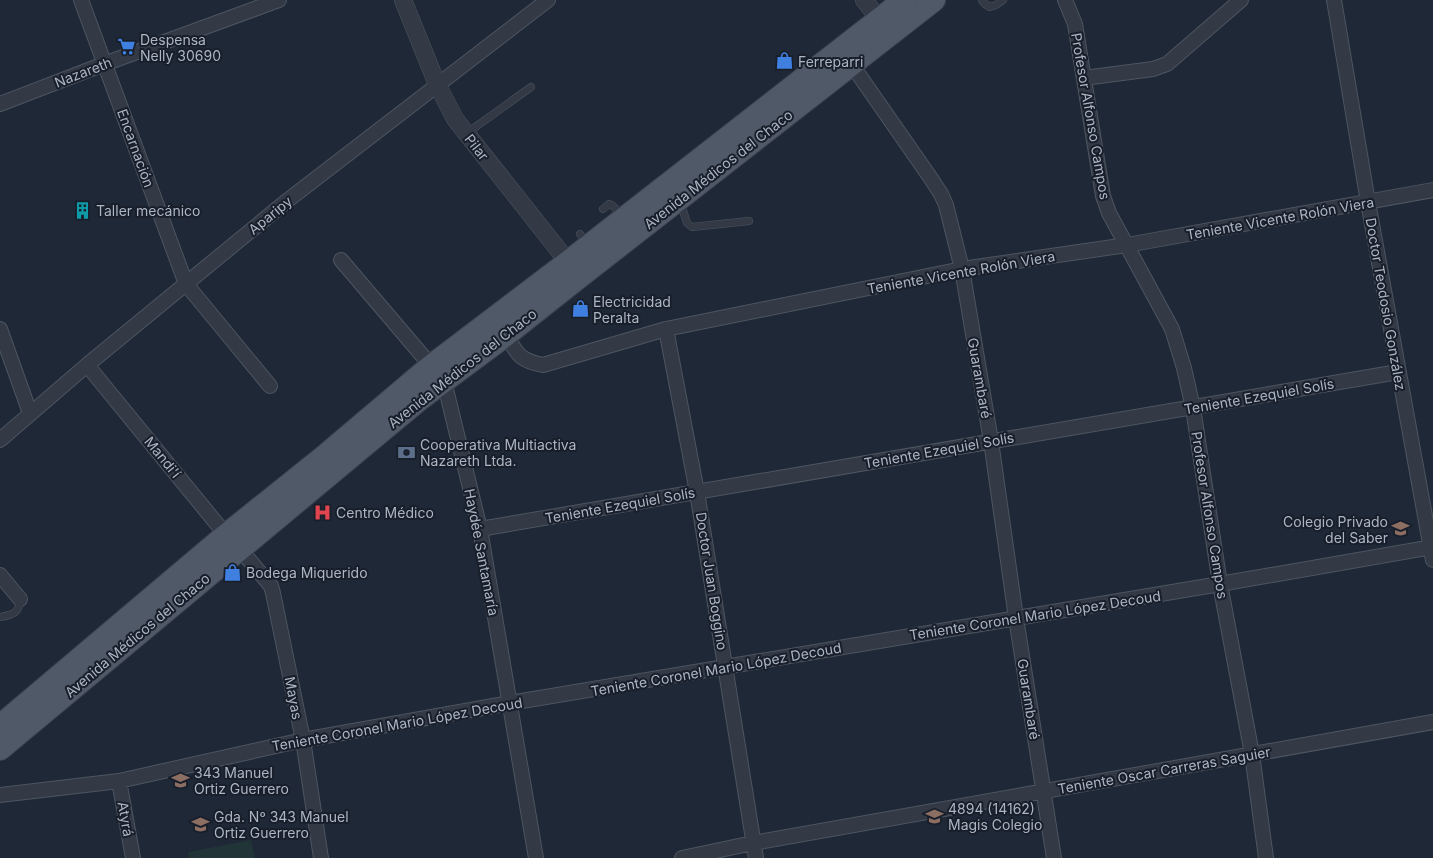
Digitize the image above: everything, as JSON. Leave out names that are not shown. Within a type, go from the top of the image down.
[{"type":"main road","name":"Avenida Médicos del Chaco","points":[[885,27],[904,0]]},
{"type":"main road","name":"Avenida Médicos del Chaco","points":[[437,374],[506,336],[573,270],[584,240],[625,218],[845,58],[885,27],[934,0]]},
{"type":"main road","name":"Avenida Médicos del Chaco","points":[[0,726],[233,542],[420,399],[437,374],[573,270],[679,199],[845,58]]},
{"type":"main road","name":"Avenida Médicos del Chaco","points":[[0,749],[233,542]]},
{"type":"street","name":"Encarnación","points":[[82,0],[104,64],[186,284],[270,386]]},
{"type":"street","name":"Nazareth","points":[[0,104],[279,0]]},
{"type":"street","name":"Pilar","points":[[403,0],[437,84],[455,119],[556,241],[573,270]]},
{"type":"street","name":"Aparipy","points":[[0,440],[87,365],[288,200],[548,0]]},
{"type":"street","points":[[864,0],[885,27]]},
{"type":"street","name":"Profesor Alfonso Campos","points":[[1065,0],[1075,24],[1103,196],[1109,213],[1172,329],[1184,368],[1193,408],[1220,584],[1252,754],[1266,858]]},
{"type":"street","points":[[1084,78],[1153,69],[1167,64],[1241,0]]},
{"type":"street","name":"Doctor Teodosio González","points":[[1334,0],[1398,372],[1432,551]]},
{"type":"street","name":"Guarambaré","points":[[845,58],[940,194],[946,205],[962,269],[991,441],[1016,618],[1054,858]]},
{"type":"street","name":"Teniente Vicente Rolón Viera","points":[[506,336],[519,356],[530,362],[543,365],[666,329],[962,269],[1127,245],[1433,190]]},
{"type":"street","name":"Haydée Santamaría","points":[[341,260],[437,374],[480,529],[536,858]]},
{"type":"street","points":[[0,329],[30,413]]},
{"type":"street","name":"Doctor Juan Boggino","points":[[666,329],[697,492],[756,858]]},
{"type":"street","name":"Mandi'í","points":[[87,365],[233,542]]},
{"type":"street","name":"Teniente Ezequiel Solís","points":[[480,529],[1398,372]]},
{"type":"street","name":"Mayas","points":[[233,542],[271,586],[273,593],[303,740],[321,858]]},
{"type":"street","name":"Teniente Coronel Mario López Decoud","points":[[0,795],[119,781],[303,740],[510,703],[1220,584],[1432,551]]},
{"type":"street","points":[[0,575],[20,599]]},
{"type":"street","name":"Teniente Oscar Carreras Saguier","points":[[682,858],[753,843],[1433,722]]},
{"type":"street","name":"Atyrá","points":[[119,781],[133,858]]},
{"type":"lane","points":[[982,0],[990,7],[1003,0]]},
{"type":"lane","points":[[466,133],[531,87]]},
{"type":"lane","points":[[679,199],[687,223],[692,226],[749,221]]},
{"type":"lane","points":[[603,209],[609,204],[612,205],[625,218]]},
{"type":"lane","points":[[0,618],[16,612],[20,606],[20,599]]},
{"type":"green space","points":[[251,840],[255,858],[189,858],[188,852]]},
{"type":"place","name":"Despensa Nelly 30690","points":[[127,47]]},
{"type":"place","name":"Ferreparri","points":[[785,61]]},
{"type":"place","name":"Taller mecánico","points":[[83,210]]},
{"type":"place","name":"Electricidad Peralta","points":[[580,309]]},
{"type":"place","name":"Cooperativa Multiactiva Nazareth Ltda.","points":[[407,452]]},
{"type":"place","name":"Centro Médico","points":[[323,512]]},
{"type":"place","name":"Colegio Privado del Saber","points":[[1401,529]]},
{"type":"place","name":"Bodega Miquerido","points":[[233,572]]},
{"type":"place","name":"343 Manuel Ortiz Guerrero","points":[[181,780]]},
{"type":"place","name":"4894 (14162) Magis Colegio","points":[[935,816]]},
{"type":"place","name":"Gda. Nº 343 Manuel Ortiz Guerrero","points":[[201,824]]}]
